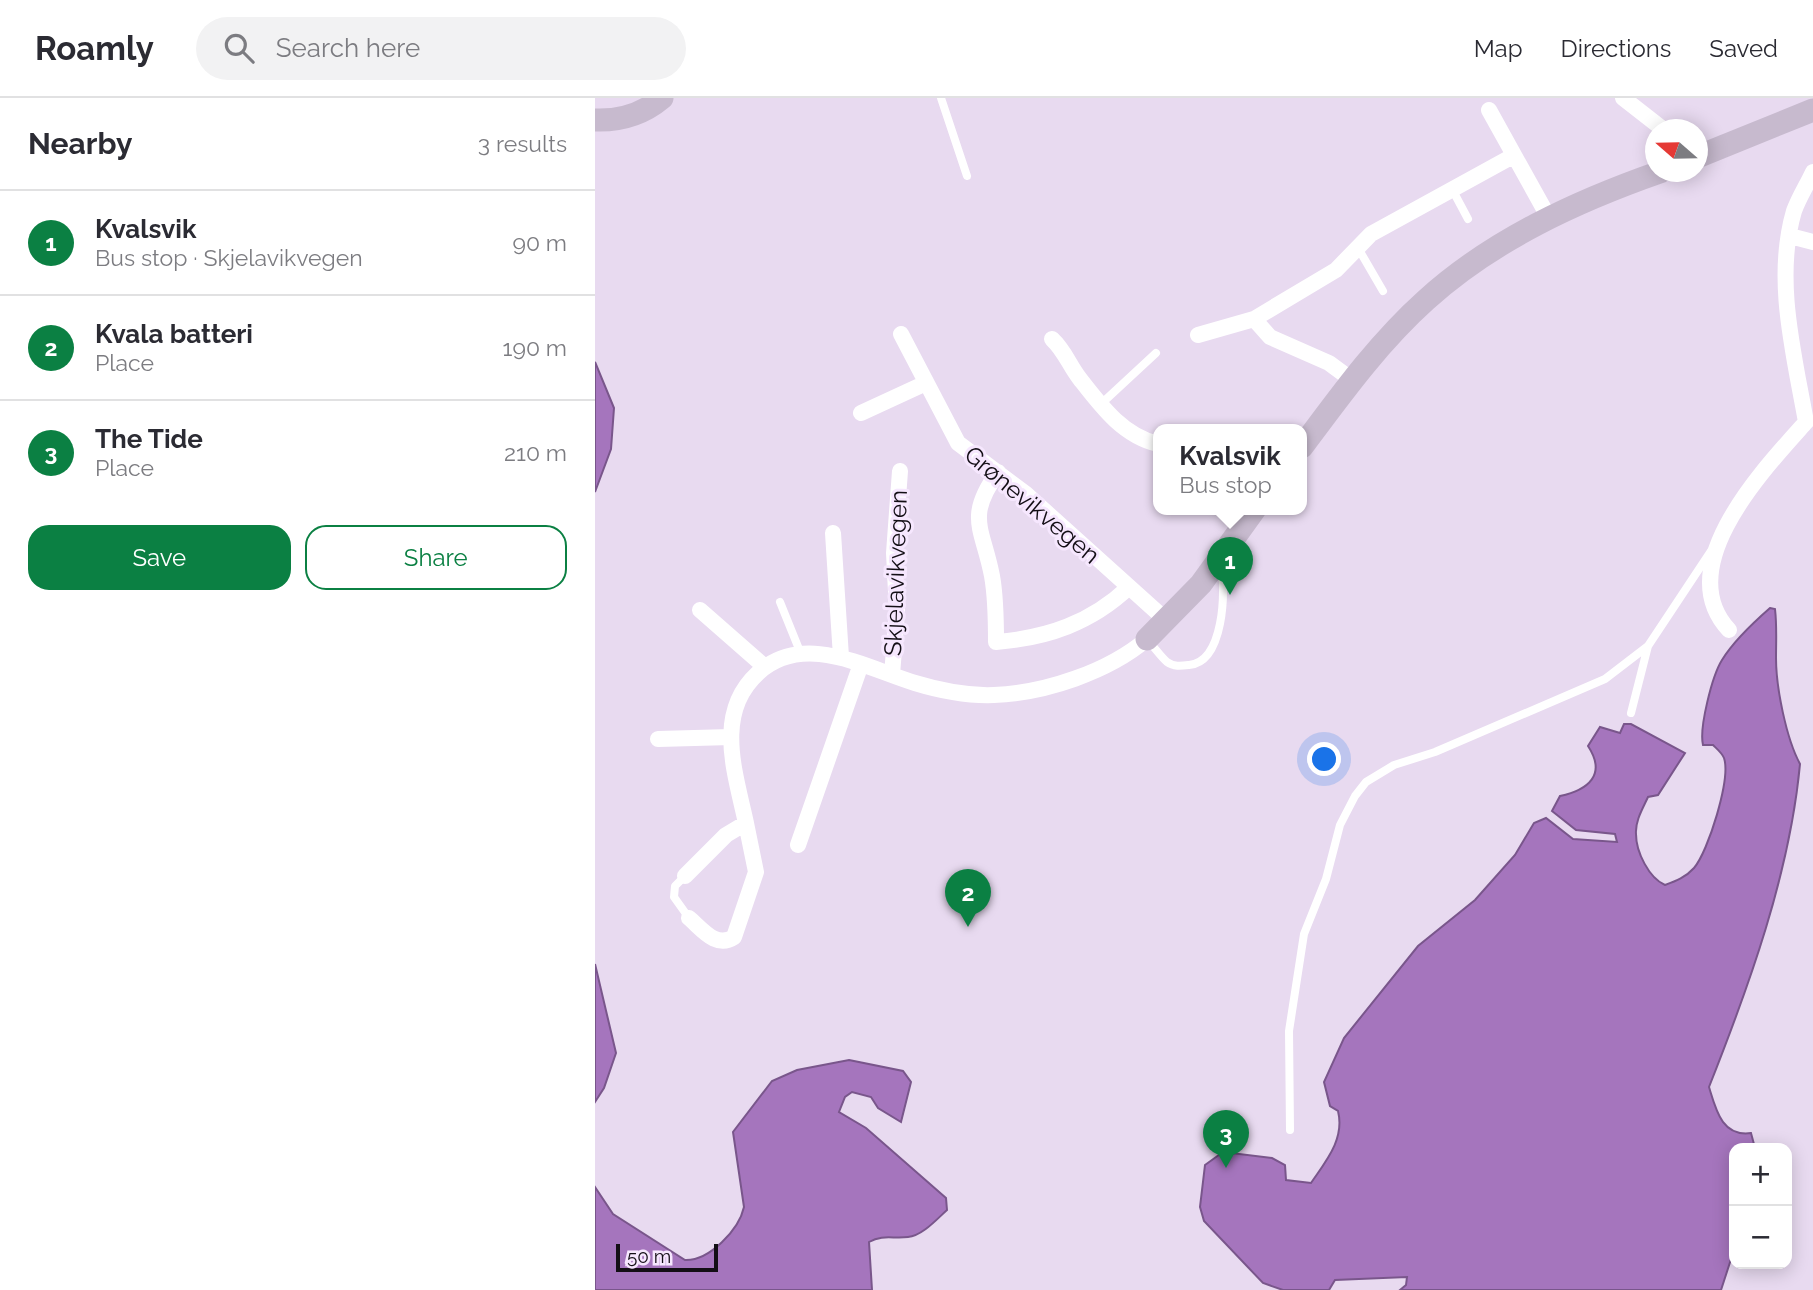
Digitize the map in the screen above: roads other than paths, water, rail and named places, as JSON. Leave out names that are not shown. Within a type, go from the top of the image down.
[{"type":"main road","points":[[595,120],[624,118],[641,112],[662,98]]},
{"type":"main road","points":[[1708,153],[1812,114]]},
{"type":"main road","points":[[1307,440],[1352,380],[1400,326],[1443,286],[1549,218],[1645,177]]},
{"type":"main road","name":"Skjelavikvegen","points":[[1147,639],[1201,584],[1251,515]]},
{"type":"street","points":[[1623,98],[1650,119]]},
{"type":"street","points":[[1489,110],[1549,218]]},
{"type":"street","points":[[1198,335],[1254,319],[1336,270],[1371,234],[1513,156]]},
{"type":"street","points":[[1729,630],[1716,615],[1709,586],[1717,543],[1762,472],[1806,422],[1787,313],[1790,236],[1795,210],[1813,172]]},
{"type":"street","points":[[1790,236],[1813,242]]},
{"type":"street","points":[[1254,319],[1270,337],[1320,358],[1352,380]]},
{"type":"street","name":"Grønevikvegen","points":[[901,334],[958,443],[998,472],[1167,621]]},
{"type":"street","points":[[1052,338],[1101,404],[1132,435],[1153,442]]},
{"type":"street","points":[[861,413],[926,383]]},
{"type":"street","name":"Skjelavikvegen","points":[[892,675],[895,649],[894,553],[900,471]]},
{"type":"street","points":[[998,472],[980,503],[977,518],[992,576],[996,642],[1025,640],[1065,629],[1103,609],[1129,587]]},
{"type":"street","points":[[833,533],[841,657]]},
{"type":"street","points":[[700,610],[765,667]]},
{"type":"street","name":"Skjelavikvegen","points":[[689,918],[717,940],[726,942],[734,937],[757,867],[745,823],[731,737],[731,720],[745,687],[765,667],[801,654],[819,653],[841,657],[928,686],[992,695],[1033,690],[1127,657],[1147,639]]},
{"type":"street","name":"Skjelavikvegen","points":[[798,845],[860,664]]},
{"type":"street","points":[[658,739],[731,737]]},
{"type":"street","points":[[685,876],[726,835],[745,823]]},
{"type":"lane","points":[[941,98],[967,176]]},
{"type":"lane","points":[[1452,189],[1468,219]]},
{"type":"lane","points":[[1357,248],[1383,291]]},
{"type":"lane","points":[[1101,404],[1156,353]]},
{"type":"lane","points":[[1631,713],[1649,646],[1717,543]]},
{"type":"lane","points":[[1147,639],[1167,662],[1176,666],[1193,665],[1206,658],[1215,643],[1225,586],[1220,558]]},
{"type":"lane","points":[[780,602],[801,654]]},
{"type":"lane","points":[[1290,1130],[1289,1031],[1304,934],[1326,879],[1340,825],[1355,796],[1366,782],[1394,765],[1435,752],[1605,679],[1649,646]]},
{"type":"lane","points":[[685,876],[675,886],[674,897],[689,918]]},
{"type":"place","name":"Kvalsvik","points":[[1230,595]]},
{"type":"place","name":"Kvala batteri","points":[[968,927]]},
{"type":"place","name":"The Tide","points":[[1226,1168]]}]
